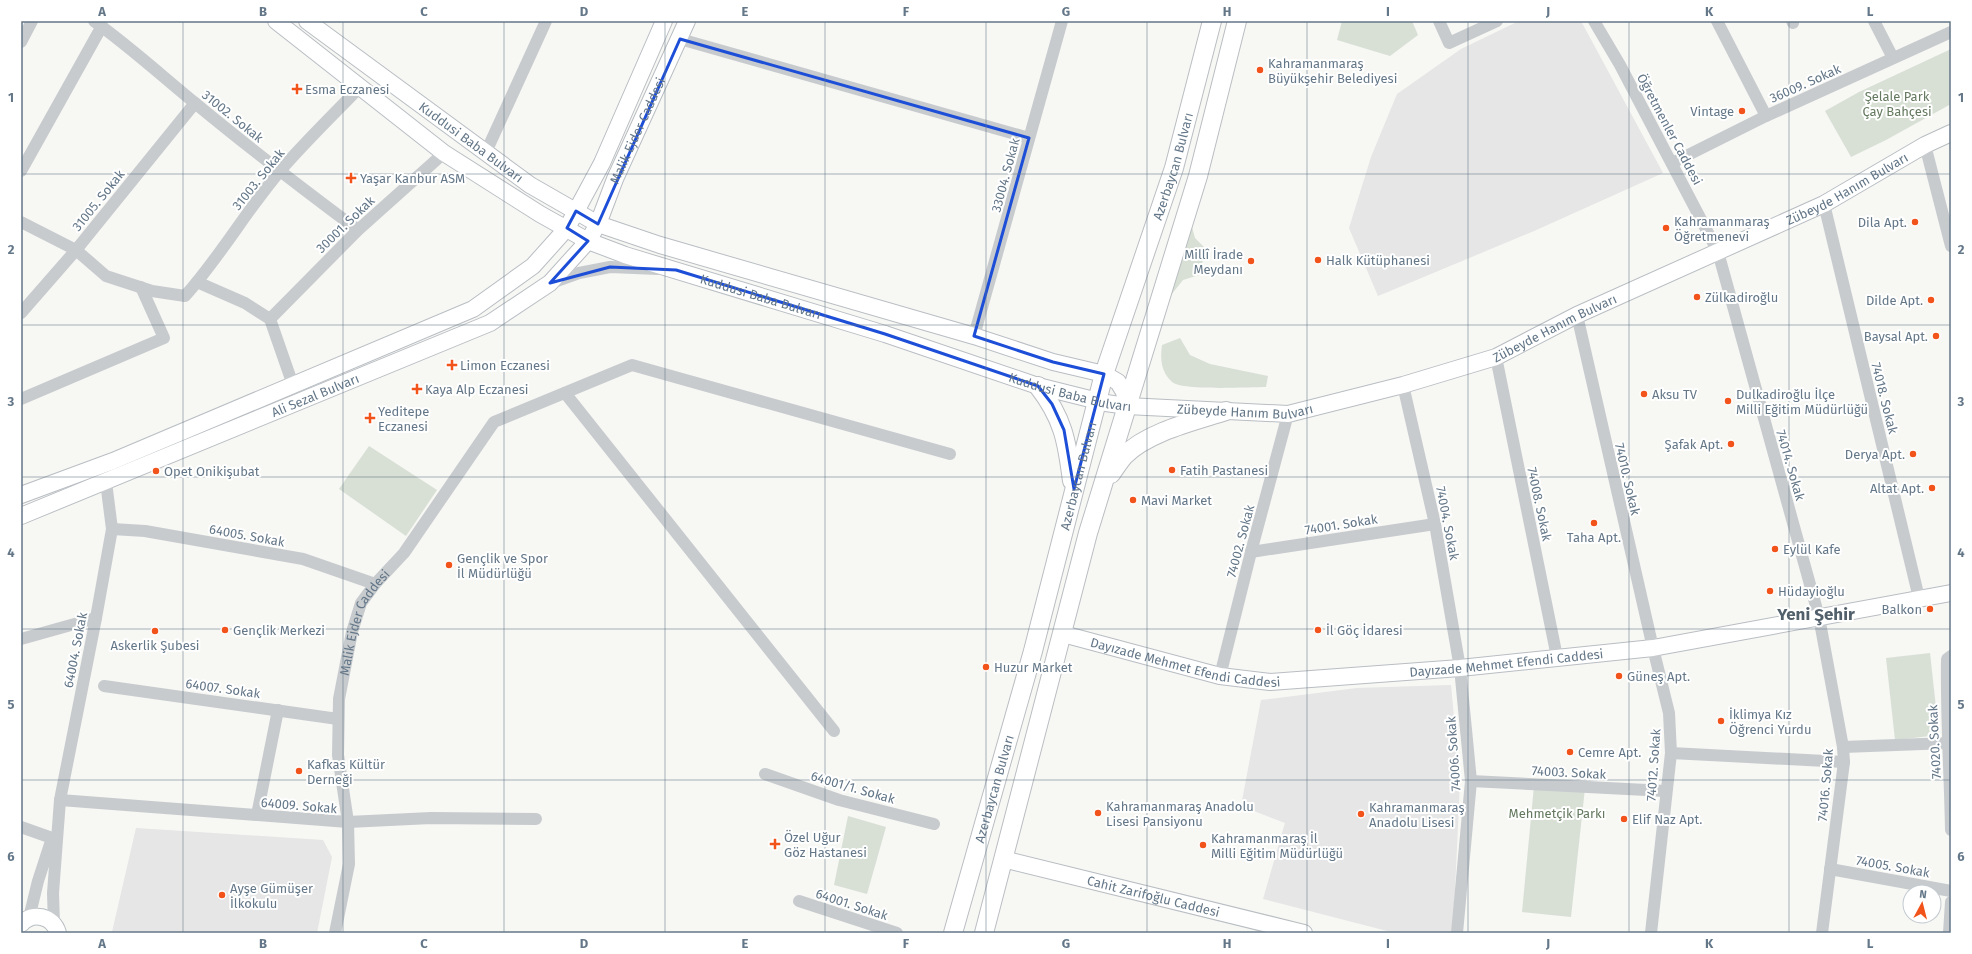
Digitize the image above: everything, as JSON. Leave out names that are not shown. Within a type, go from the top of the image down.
[{"type":"main road","name":"Kuddusi Baba Bulvarı","points":[[276,21],[444,152],[516,200],[588,241],[676,270],[885,334],[1038,386],[1127,406],[1124,392],[1118,382],[1104,374],[1053,362],[974,336],[660,245],[598,224],[530,185],[308,21]]},
{"type":"main road","name":"Malik Ejder Caddesi","points":[[567,228],[606,156],[664,21]]},
{"type":"main road","name":"Malik Ejder Caddesi","points":[[588,241],[598,224],[615,179],[688,21]]},
{"type":"main road","name":"Azerbaycan Bulvarı","points":[[953,933],[1031,659],[1104,374],[1174,168],[1212,21]]},
{"type":"main road","name":"Azerbaycan Bulvarı","points":[[984,933],[1088,534],[1198,176],[1237,21]]},
{"type":"main road","name":"Zübeyde Hanım Bulvarı","points":[[1127,406],[1288,414],[1402,385],[1496,357],[1577,315],[1824,204],[1925,145],[1951,133]]},
{"type":"main road","name":"Ali Sezal Bulvarı","points":[[22,493],[113,461],[473,309],[533,266],[567,228]]},
{"type":"main road","name":"Ali Sezal Bulvarı","points":[[21,516],[490,323],[550,283],[588,241]]},
{"type":"main road","points":[[1038,386],[1052,404],[1064,430],[1074,489]]},
{"type":"main road","points":[[1104,482],[1125,456],[1143,442],[1171,429],[1226,411]]},
{"type":"main road","name":"Dayızade Mehmet Efendi Caddesi","points":[[1062,634],[1220,676],[1270,682],[1460,668],[1652,648],[1951,593]]},
{"type":"main road","name":"Cahit Zarifoğlu Caddesi","points":[[1003,859],[1304,933]]},
{"type":"main road","points":[[24,920],[42,917],[59,929]]},
{"type":"street","points":[[21,42],[32,21]]},
{"type":"street","points":[[486,152],[546,21]]},
{"type":"street","name":"33004. Sokak","points":[[974,336],[1062,21]]},
{"type":"street","points":[[1439,21],[1449,43],[1497,21]]},
{"type":"street","name":"Öğretmenler Caddesi","points":[[1594,21],[1672,163],[1718,252]]},
{"type":"street","points":[[1717,21],[1766,116]]},
{"type":"street","points":[[1874,21],[1893,58]]},
{"type":"street","points":[[21,171],[98,24]]},
{"type":"street","name":"31002. Sokak","points":[[98,24],[280,171],[358,230]]},
{"type":"street","name":"36009. Sokak","points":[[1672,163],[1766,116],[1951,32]]},
{"type":"street","points":[[680,39],[1030,138]]},
{"type":"street","name":"31003. Sokak","points":[[141,288],[185,296],[197,282],[235,228],[280,171],[360,87]]},
{"type":"street","name":"31005. Sokak","points":[[21,313],[76,250],[195,103]]},
{"type":"street","points":[[1925,145],[1951,246]]},
{"type":"street","name":"30001. Sokak","points":[[270,319],[358,230],[444,152]]},
{"type":"street","name":"74018. Sokak","points":[[1824,204],[1919,598]]},
{"type":"street","points":[[21,222],[76,250],[106,276],[141,288],[164,338],[21,399]]},
{"type":"street","name":"74014. Sokak","points":[[1718,252],[1819,617]]},
{"type":"street","points":[[550,283],[579,273],[610,267],[676,270]]},
{"type":"street","points":[[197,282],[245,303],[270,319],[293,385]]},
{"type":"street","name":"74010. Sokak","points":[[1577,315],[1652,648]]},
{"type":"street","name":"74008. Sokak","points":[[1496,357],[1557,657]]},
{"type":"street","name":"Malik Ejder Caddesi","points":[[335,933],[349,864],[348,822],[338,755],[339,699],[352,632],[361,603],[375,584],[404,553],[494,422],[632,365],[950,454]]},
{"type":"street","name":"74004. Sokak","points":[[1402,385],[1435,524],[1460,668]]},
{"type":"street","points":[[565,393],[834,731]]},
{"type":"street","name":"74002. Sokak","points":[[1220,676],[1288,414]]},
{"type":"street","name":"64004. Sokak","points":[[59,929],[57,824],[60,800],[112,529],[106,482]]},
{"type":"street","name":"74001. Sokak","points":[[1251,552],[1435,524]]},
{"type":"street","name":"64005. Sokak","points":[[112,529],[145,531],[303,559],[375,584]]},
{"type":"street","name":"74016. Sokak","points":[[1819,617],[1843,748],[1844,762],[1822,933]]},
{"type":"street","points":[[21,639],[96,618]]},
{"type":"street","name":"74012. Sokak","points":[[1651,933],[1671,753],[1669,713],[1652,648]]},
{"type":"street","name":"74020. Sokak","points":[[1951,656],[1947,659],[1946,701],[1949,743],[1951,830]]},
{"type":"street","name":"74006. Sokak","points":[[1457,933],[1471,781],[1460,668]]},
{"type":"street","name":"64007. Sokak","points":[[104,686],[338,719]]},
{"type":"street","points":[[257,815],[278,710]]},
{"type":"street","points":[[1843,748],[1949,743]]},
{"type":"street","points":[[1671,753],[1844,762]]},
{"type":"street","name":"64001/1. Sokak","points":[[765,774],[839,800],[934,824]]},
{"type":"street","name":"74003. Sokak","points":[[1471,781],[1666,791]]},
{"type":"street","name":"64009. Sokak","points":[[60,800],[348,822],[431,818],[536,819]]},
{"type":"street","name":"64004. Sokak","points":[[24,920],[57,824]]},
{"type":"street","points":[[21,827],[52,838]]},
{"type":"street","name":"74005. Sokak","points":[[1830,869],[1951,891]]},
{"type":"street","name":"64001. Sokak","points":[[799,901],[897,933]]},
{"type":"street","points":[[1949,933],[1951,902]]},
{"type":"highlighted area","points":[[680,39],[1029,138],[974,336],[1053,362],[1104,374],[1074,489],[1064,430],[1052,404],[1038,386],[885,334],[676,270],[610,267],[550,283],[588,241],[567,228],[576,211],[598,224]]},
{"type":"shaded area","points":[[1519,21],[1581,21],[1663,173],[1534,231],[1378,296],[1349,228],[1371,157],[1397,94],[1461,49]]},
{"type":"shaded area","name":"Kahramanmaraş Anadolu Lisesi","points":[[1451,685],[1460,782],[1453,933],[1395,933],[1263,899],[1285,823],[1241,806],[1261,700],[1357,688]]},
{"type":"shaded area","name":"Ayşe Gümüşer İlkokulu","points":[[136,828],[323,840],[332,857],[317,933],[112,932]]},
{"type":"green space","points":[[1342,21],[1412,21],[1418,35],[1390,56],[1337,40]]},
{"type":"green space","name":"Şelale Park Çay Bahçesi","points":[[1951,49],[1951,104],[1886,140],[1851,157],[1825,111],[1859,92]]},
{"type":"green space","points":[[1189,216],[1195,238],[1206,249],[1199,275],[1183,280],[1167,300]]},
{"type":"green space","points":[[1180,338],[1190,355],[1210,364],[1268,376],[1266,387],[1202,388],[1178,385],[1172,382],[1163,370],[1161,355],[1162,345]]},
{"type":"green space","points":[[369,446],[437,490],[406,536],[339,489]]},
{"type":"green space","points":[[1930,653],[1939,735],[1895,740],[1886,658]]},
{"type":"green space","name":"Mehmetçik Parkı","points":[[1534,786],[1585,788],[1571,917],[1522,912]]},
{"type":"green space","points":[[848,816],[886,827],[867,894],[834,885]]},
{"type":"place","name":"Kahramanmaraş Büyükşehir Belediyesi","points":[[1260,70]]},
{"type":"place","name":"Esma Eczanesi","points":[[297,89]]},
{"type":"place","name":"Vintage","points":[[1742,111]]},
{"type":"place","name":"Yaşar Kanbur ASM","points":[[351,178]]},
{"type":"place","name":"Dila Apt.","points":[[1915,222]]},
{"type":"place","name":"Kahramanmaraş Öğretmenevi","points":[[1666,228]]},
{"type":"place","name":"Halk Kütüphanesi","points":[[1318,260]]},
{"type":"place","name":"Millî İrade Meydanı","points":[[1251,261]]},
{"type":"place","name":"Zülkadiroğlu","points":[[1697,297]]},
{"type":"place","name":"Dilde Apt.","points":[[1931,300]]},
{"type":"place","name":"Baysal Apt.","points":[[1936,336]]},
{"type":"place","name":"Limon Eczanesi","points":[[452,365]]},
{"type":"place","name":"Kaya Alp Eczanesi","points":[[417,389]]},
{"type":"place","name":"Aksu TV","points":[[1644,394]]},
{"type":"place","name":"Dulkadiroğlu İlçe Milli Eğitim Müdürlüğü","points":[[1728,401]]},
{"type":"place","name":"Yeditepe Eczanesi","points":[[370,418]]},
{"type":"place","name":"Şafak Apt.","points":[[1731,444]]},
{"type":"place","name":"Derya Apt.","points":[[1913,454]]},
{"type":"place","name":"Fatih Pastanesi","points":[[1172,470]]},
{"type":"place","name":"Opet Onikişubat","points":[[156,471]]},
{"type":"place","name":"Altat Apt.","points":[[1932,488]]},
{"type":"place","name":"Mavi Market","points":[[1133,500]]},
{"type":"place","name":"Taha Apt.","points":[[1594,523]]},
{"type":"place","name":"Eylül Kafe","points":[[1775,549]]},
{"type":"place","name":"Gençlik ve Spor İl Müdürlüğü","points":[[449,565]]},
{"type":"place","name":"Hüdayioğlu","points":[[1770,591]]},
{"type":"place","name":"Balkon","points":[[1930,609]]},
{"type":"place","name":"Gençlik Merkezi","points":[[225,630]]},
{"type":"place","name":"İl Göç İdaresi","points":[[1318,630]]},
{"type":"place","name":"Askerlik Şubesi","points":[[155,631]]},
{"type":"place","name":"Huzur Market","points":[[986,667]]},
{"type":"place","name":"Güneş Apt.","points":[[1619,676]]},
{"type":"place","name":"İklimya Kız Öğrenci Yurdu","points":[[1721,721]]},
{"type":"place","name":"Cemre Apt.","points":[[1570,752]]},
{"type":"place","name":"Kafkas Kültür Derneği","points":[[299,771]]},
{"type":"place","name":"Kahramanmaraş Anadolu Lisesi Pansiyonu","points":[[1098,813]]},
{"type":"place","name":"Kahramanmaraş Anadolu Lisesi","points":[[1361,814]]},
{"type":"place","name":"Elif Naz Apt.","points":[[1624,819]]},
{"type":"place","name":"Özel Uğur Göz Hastanesi","points":[[775,844]]},
{"type":"place","name":"Kahramanmaraş İl Milli Eğitim Müdürlüğü","points":[[1203,845]]},
{"type":"place","name":"Ayşe Gümüşer İlkokulu","points":[[222,895]]},
{"type":"district","name":"Yeni Şehir","points":[[1816,614]]}]
